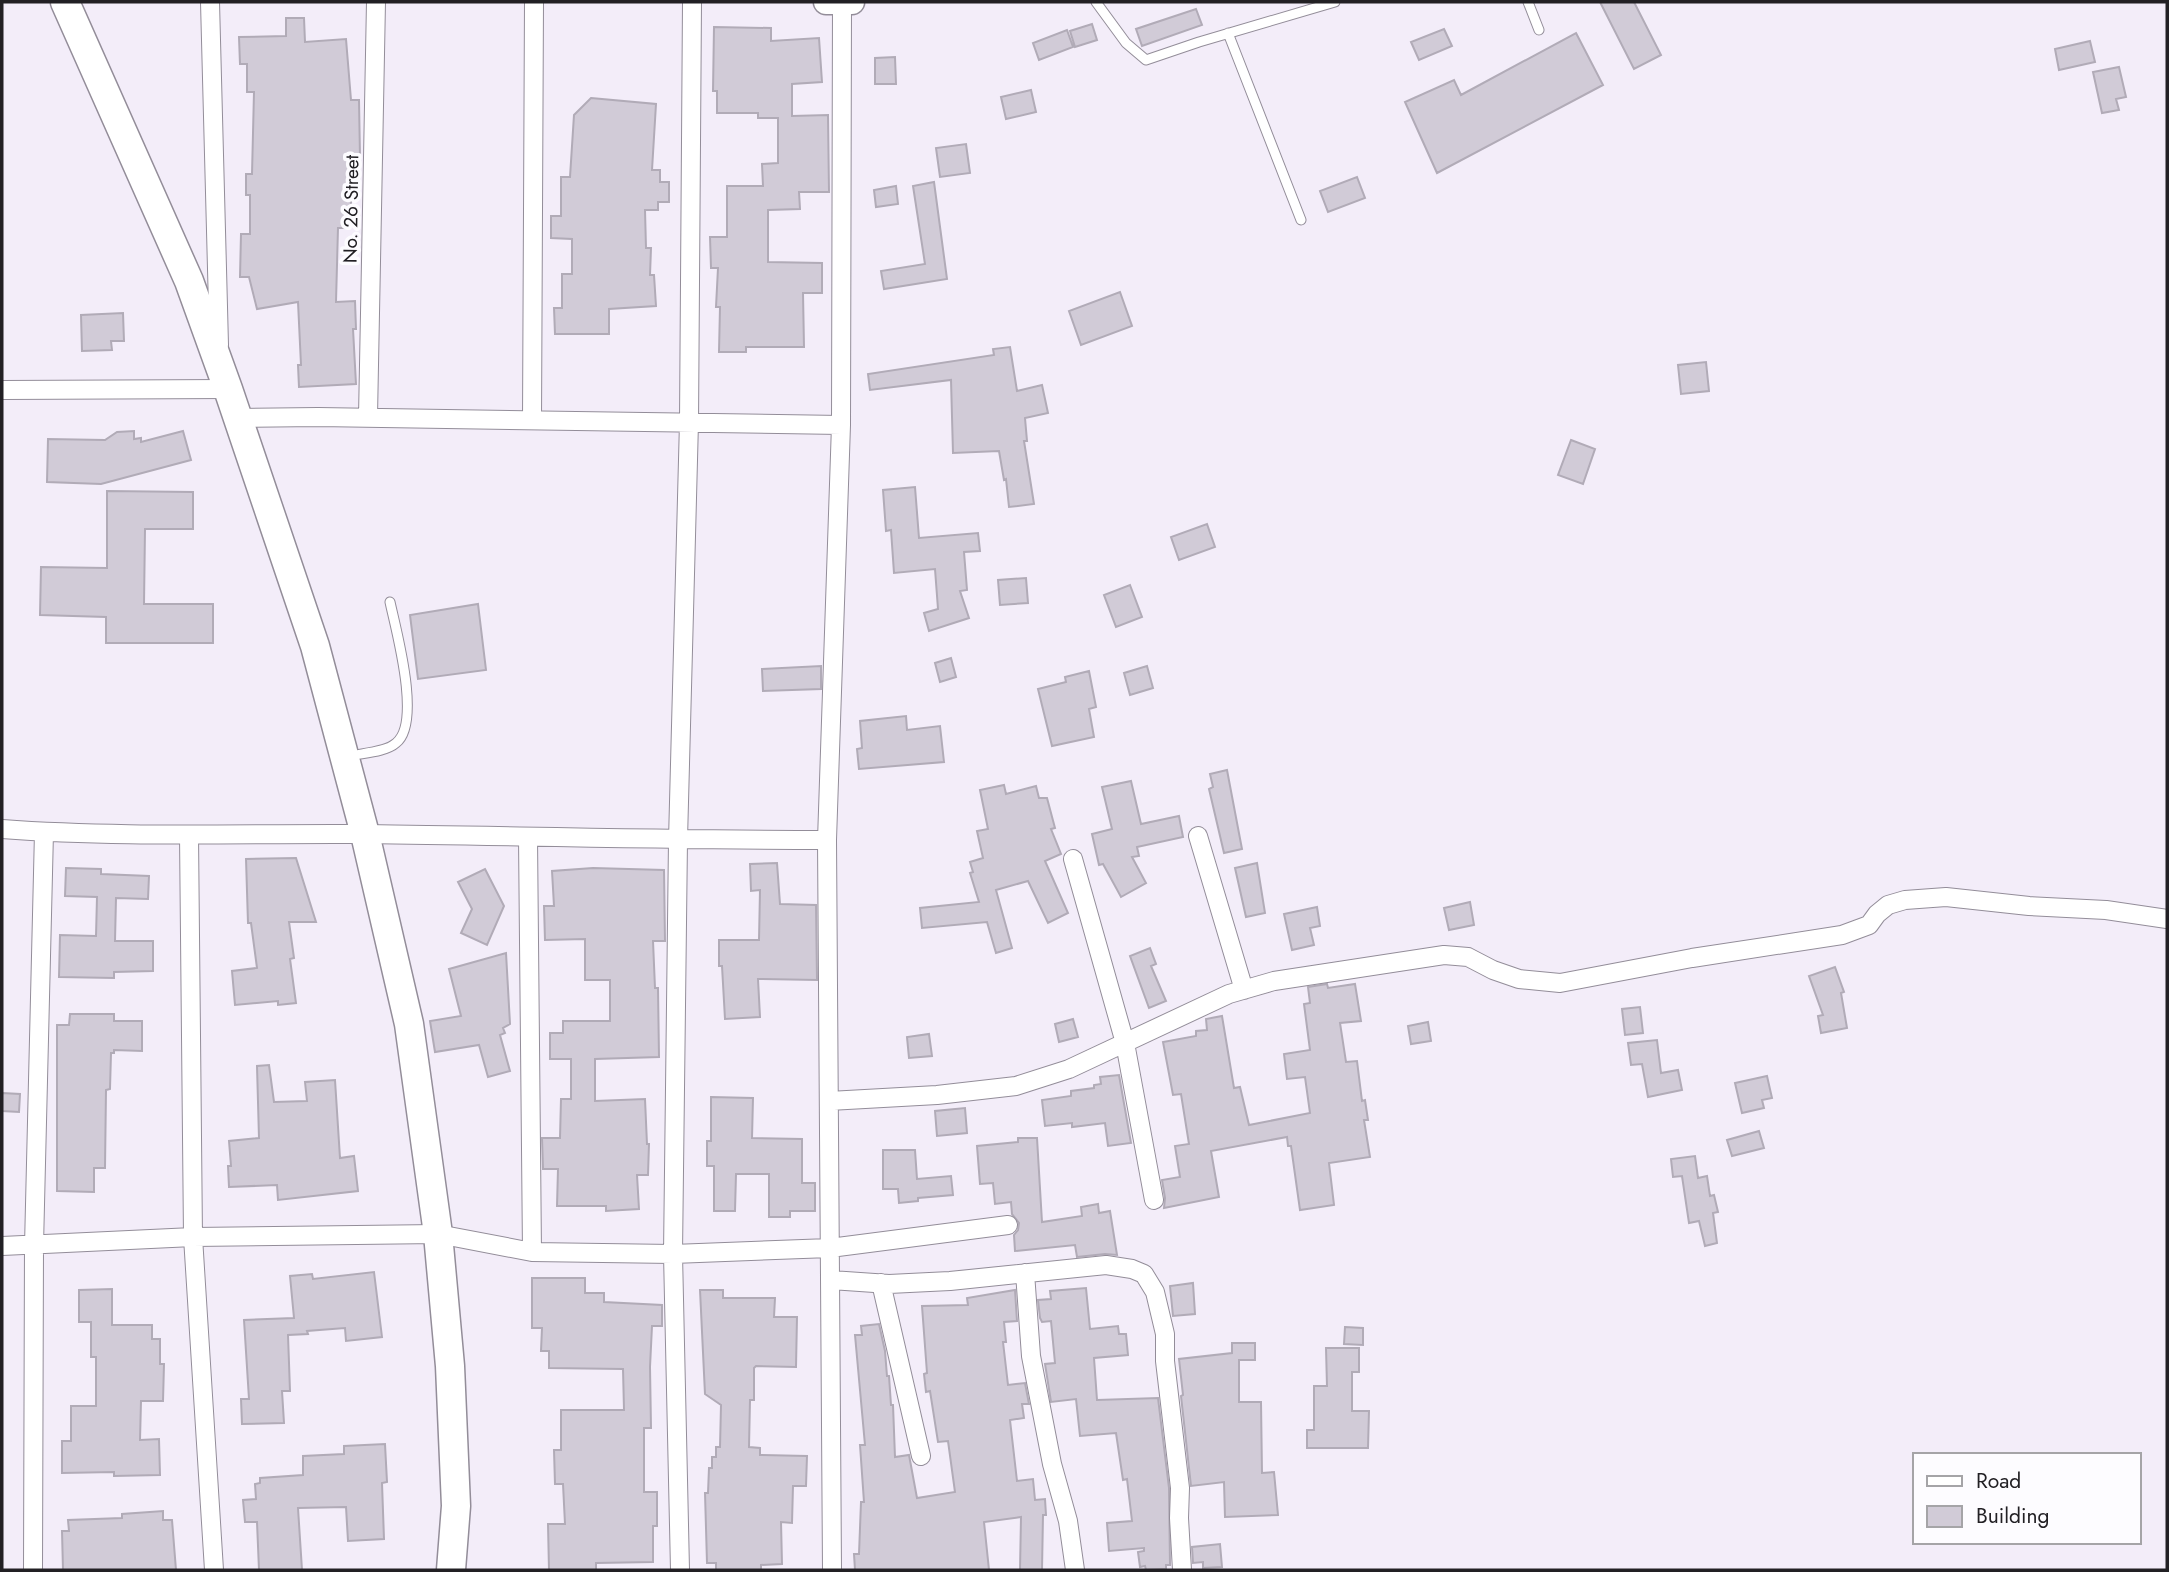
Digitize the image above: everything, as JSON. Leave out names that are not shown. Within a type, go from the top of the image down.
[{"type":"main road","points":[[65,2],[189,281],[224,378],[315,646],[365,834],[409,1024],[438,1234],[450,1366],[456,1506],[451,1570]]},
{"type":"street","points":[[2,404],[2,389],[224,378],[210,2]]},
{"type":"street","name":"No. 26 Street","points":[[368,417],[376,2]]},
{"type":"street","points":[[532,420],[534,2]]},
{"type":"street","points":[[680,1570],[673,1254],[678,840],[689,422],[692,2]]},
{"type":"street","points":[[826,2],[852,2]]},
{"type":"street","points":[[832,1570],[827,840],[841,425],[842,2]]},
{"type":"street","points":[[238,418],[368,417],[841,425]]},
{"type":"street","points":[[2,829],[189,835],[365,834],[827,840]]},
{"type":"street","points":[[33,1570],[34,1246],[44,832]]},
{"type":"street","points":[[189,835],[192,1237],[214,1570]]},
{"type":"street","points":[[1198,836],[1244,990]]},
{"type":"street","points":[[528,837],[532,1252]]},
{"type":"street","points":[[1073,859],[1125,1043],[1154,1200]]},
{"type":"street","points":[[829,1101],[937,1095],[1016,1086],[1069,1069],[1244,990],[1274,981],[1444,955],[1468,957],[1518,979],[1560,983],[1692,958],[1842,935],[1869,925],[1888,905],[1905,900],[1947,897],[2029,906],[2106,910],[2167,919]]},
{"type":"street","points":[[2,1246],[192,1237],[438,1234],[532,1252],[673,1254],[830,1248],[1008,1225]]},
{"type":"street","points":[[831,1280],[881,1283],[950,1280],[1106,1265],[1144,1273],[1149,1280],[1165,1334],[1180,1488],[1182,1570]]},
{"type":"street","points":[[1025,1273],[1031,1356],[1052,1464],[1068,1521],[1074,1570]]},
{"type":"street","points":[[881,1283],[921,1456]]},
{"type":"lane","points":[[1096,2],[1126,43],[1146,60],[1335,2]]},
{"type":"lane","points":[[1528,2],[1539,30]]},
{"type":"lane","points":[[1228,33],[1301,220]]},
{"type":"lane","points":[[345,757],[394,746],[405,732],[407,709],[403,658],[390,601]]},
{"type":"building","points":[[1600,2],[1634,2],[1661,55],[1634,69]]},
{"type":"building","points":[[1196,9],[1202,25],[1142,46],[1136,29]]},
{"type":"building","points":[[286,18],[304,18],[305,42],[346,39],[351,100],[359,100],[360,157],[353,157],[350,228],[338,228],[336,302],[355,301],[356,329],[353,329],[356,384],[299,387],[298,365],[301,365],[298,302],[257,309],[249,277],[240,277],[241,234],[250,234],[250,195],[246,195],[246,174],[252,174],[254,92],[247,92],[247,64],[240,64],[239,37],[286,36]]},
{"type":"building","points":[[1092,24],[1097,40],[1075,47],[1070,31]]},
{"type":"building","points":[[714,27],[771,28],[771,41],[819,38],[822,82],[792,84],[792,116],[828,115],[829,192],[799,192],[800,209],[768,210],[768,262],[822,263],[822,293],[803,293],[804,347],[746,347],[746,352],[719,352],[720,307],[716,307],[718,268],[711,268],[710,237],[727,237],[727,186],[763,186],[762,164],[778,163],[778,118],[758,118],[758,113],[717,113],[717,91],[713,91]]},
{"type":"building","points":[[1444,29],[1452,46],[1419,60],[1411,42]]},
{"type":"building","points":[[1067,30],[1073,47],[1039,60],[1033,43]]},
{"type":"building","points":[[1576,33],[1603,85],[1437,173],[1405,102],[1454,80],[1461,95]]},
{"type":"building","points":[[2090,41],[2095,62],[2059,70],[2055,49]]},
{"type":"building","points":[[895,57],[896,84],[875,84],[875,58]]},
{"type":"building","points":[[2119,67],[2126,97],[2116,99],[2119,110],[2102,113],[2093,72]]},
{"type":"building","points":[[1031,90],[1036,112],[1006,119],[1001,97]]},
{"type":"building","points":[[591,98],[656,104],[652,170],[660,170],[660,182],[669,182],[669,202],[658,202],[658,210],[645,210],[646,248],[651,248],[650,275],[654,275],[656,306],[609,309],[609,334],[555,334],[554,308],[562,308],[562,274],[572,274],[572,239],[551,238],[551,216],[561,216],[561,177],[570,177],[574,115]]},
{"type":"building","points":[[966,144],[970,173],[940,177],[936,148]]},
{"type":"building","points":[[1357,177],[1365,198],[1328,212],[1320,191]]},
{"type":"building","points":[[934,182],[947,279],[884,289],[881,271],[925,264],[913,186]]},
{"type":"building","points":[[896,186],[898,204],[876,207],[874,190]]},
{"type":"building","points":[[1120,292],[1132,326],[1081,345],[1069,311]]},
{"type":"building","points":[[123,313],[124,341],[111,341],[112,350],[82,351],[81,315]]},
{"type":"building","points":[[1010,347],[1017,391],[1042,385],[1048,413],[1025,418],[1027,441],[1024,441],[1034,504],[1009,507],[999,451],[953,453],[951,380],[870,390],[868,374],[994,355],[993,349]]},
{"type":"building","points":[[1706,362],[1709,391],[1681,394],[1678,365]]},
{"type":"building","points":[[134,431],[134,439],[141,438],[141,442],[183,431],[191,460],[101,484],[47,482],[48,439],[105,440],[117,432]]},
{"type":"building","points":[[1571,440],[1595,449],[1583,484],[1558,475]]},
{"type":"building","points":[[915,487],[919,538],[978,533],[980,551],[964,552],[967,590],[960,591],[969,618],[929,631],[924,613],[938,609],[935,569],[894,573],[891,530],[886,531],[883,490]]},
{"type":"building","points":[[107,491],[193,492],[193,529],[145,529],[144,604],[213,604],[213,643],[106,643],[106,617],[40,615],[41,567],[107,568]]},
{"type":"building","points":[[1207,524],[1215,547],[1179,560],[1171,537]]},
{"type":"building","points":[[1026,578],[1028,603],[1000,605],[998,580]]},
{"type":"building","points":[[1130,585],[1142,617],[1116,627],[1104,595]]},
{"type":"building","points":[[478,604],[486,670],[418,679],[410,615]]},
{"type":"building","points":[[951,658],[956,677],[940,682],[935,663]]},
{"type":"building","points":[[821,666],[821,689],[763,691],[762,669]]},
{"type":"building","points":[[1147,666],[1153,688],[1130,695],[1124,673]]},
{"type":"building","points":[[1089,671],[1096,707],[1089,709],[1094,737],[1052,746],[1038,689],[1066,682],[1065,677]]},
{"type":"building","points":[[906,716],[907,730],[940,726],[944,762],[859,769],[857,749],[862,748],[860,721]]},
{"type":"building","points":[[1227,770],[1242,849],[1224,853],[1209,789],[1213,787],[1210,774]]},
{"type":"building","points":[[1131,781],[1141,824],[1179,816],[1183,837],[1137,847],[1139,856],[1132,857],[1146,883],[1121,897],[1103,864],[1099,865],[1092,834],[1112,829],[1102,787]]},
{"type":"building","points":[[1004,785],[1006,794],[1036,786],[1039,798],[1047,798],[1055,828],[1051,829],[1061,854],[1045,861],[1068,913],[1048,923],[1028,881],[996,890],[1012,948],[996,953],[987,922],[922,928],[920,908],[979,902],[970,873],[973,872],[970,862],[983,858],[977,831],[988,829],[980,790]]},
{"type":"building","points":[[296,858],[316,922],[289,922],[294,958],[290,959],[296,1003],[278,1005],[278,1001],[235,1005],[232,971],[257,968],[251,923],[248,923],[246,859]]},
{"type":"building","points":[[777,863],[780,904],[816,905],[817,980],[758,979],[760,1017],[725,1019],[719,940],[759,940],[760,890],[751,891],[750,864]]},
{"type":"building","points":[[1257,863],[1265,913],[1246,917],[1235,868]]},
{"type":"building","points":[[66,868],[101,869],[101,874],[149,876],[148,899],[116,898],[115,941],[153,941],[153,971],[114,972],[114,978],[59,977],[60,935],[96,936],[97,897],[65,896]]},
{"type":"building","points":[[593,868],[664,870],[665,941],[653,941],[655,988],[658,988],[659,1057],[595,1059],[595,1101],[645,1099],[649,1144],[648,1175],[637,1175],[639,1209],[606,1211],[606,1206],[557,1206],[558,1169],[543,1169],[542,1138],[560,1138],[561,1099],[571,1099],[571,1059],[550,1059],[550,1033],[563,1033],[563,1021],[610,1021],[610,980],[585,980],[585,939],[545,940],[544,906],[554,906],[552,871]]},
{"type":"building","points":[[485,869],[504,906],[487,945],[461,933],[472,909],[458,882]]},
{"type":"building","points":[[1470,902],[1474,925],[1449,930],[1444,908]]},
{"type":"building","points":[[1317,907],[1320,926],[1310,928],[1314,945],[1292,950],[1284,914]]},
{"type":"building","points":[[1150,948],[1156,964],[1151,966],[1166,1001],[1149,1008],[1130,956]]},
{"type":"building","points":[[506,953],[510,1024],[503,1028],[505,1033],[500,1035],[510,1071],[488,1077],[479,1045],[435,1052],[430,1021],[461,1016],[449,969]]},
{"type":"building","points":[[1835,967],[1844,992],[1841,993],[1847,1028],[1821,1033],[1818,1016],[1823,1015],[1809,976]]},
{"type":"building","points":[[1327,984],[1328,988],[1355,984],[1361,1021],[1340,1023],[1346,1062],[1357,1061],[1362,1101],[1365,1100],[1368,1120],[1364,1120],[1370,1157],[1329,1163],[1334,1205],[1300,1210],[1291,1146],[1288,1146],[1287,1137],[1211,1151],[1219,1197],[1164,1208],[1162,1180],[1180,1177],[1175,1146],[1189,1144],[1181,1094],[1173,1095],[1163,1042],[1196,1036],[1196,1031],[1207,1030],[1206,1019],[1222,1016],[1234,1088],[1240,1087],[1249,1125],[1310,1113],[1305,1077],[1287,1079],[1284,1054],[1310,1050],[1304,1004],[1310,1003],[1308,987]]},
{"type":"building","points":[[1640,1007],[1643,1033],[1625,1035],[1622,1009]]},
{"type":"building","points":[[70,1014],[114,1014],[114,1021],[142,1021],[142,1051],[114,1050],[114,1053],[111,1053],[110,1089],[106,1090],[105,1168],[94,1168],[94,1192],[57,1191],[57,1025],[69,1025]]},
{"type":"building","points":[[1073,1019],[1078,1037],[1059,1042],[1055,1024]]},
{"type":"building","points":[[1428,1022],[1431,1041],[1411,1044],[1408,1026]]},
{"type":"building","points":[[929,1034],[932,1056],[909,1058],[907,1037]]},
{"type":"building","points":[[1657,1040],[1661,1073],[1678,1070],[1682,1090],[1648,1097],[1642,1064],[1631,1065],[1628,1043]]},
{"type":"building","points":[[269,1065],[274,1102],[307,1101],[305,1082],[335,1080],[340,1158],[354,1156],[358,1191],[278,1200],[277,1185],[229,1187],[229,1141],[259,1138],[257,1066]]},
{"type":"building","points":[[1119,1075],[1131,1143],[1108,1146],[1105,1123],[1072,1127],[1072,1123],[1045,1126],[1042,1100],[1071,1096],[1071,1091],[1094,1088],[1094,1085],[1101,1084],[1100,1077]]},
{"type":"building","points":[[1767,1076],[1772,1098],[1762,1100],[1764,1108],[1742,1113],[1735,1083]]},
{"type":"building","points":[[2,1093],[20,1094],[19,1112],[2,1111]]},
{"type":"building","points":[[711,1097],[753,1098],[752,1138],[802,1139],[802,1183],[815,1183],[815,1211],[790,1211],[790,1217],[769,1217],[769,1174],[736,1174],[735,1211],[714,1211],[714,1166],[707,1166],[707,1141],[711,1141]]},
{"type":"building","points":[[965,1108],[967,1133],[937,1136],[935,1111]]},
{"type":"building","points":[[1759,1131],[1764,1148],[1732,1156],[1727,1140]]},
{"type":"building","points":[[1018,1138],[1037,1138],[1042,1222],[1082,1216],[1081,1207],[1098,1204],[1099,1213],[1110,1211],[1117,1255],[1077,1257],[1075,1245],[1015,1251],[1014,1235],[1019,1223],[1012,1214],[1011,1202],[995,1204],[993,1183],[980,1184],[977,1146],[1018,1142]]},
{"type":"building","points":[[883,1150],[915,1150],[917,1179],[951,1176],[953,1195],[918,1198],[918,1201],[899,1203],[898,1189],[883,1189]]},
{"type":"building","points":[[1695,1156],[1698,1178],[1707,1176],[1710,1196],[1714,1195],[1718,1212],[1713,1213],[1717,1243],[1705,1246],[1699,1221],[1689,1223],[1682,1176],[1673,1177],[1671,1159]]},
{"type":"building","points":[[374,1272],[382,1337],[346,1341],[345,1328],[288,1335],[290,1391],[282,1391],[284,1423],[242,1424],[241,1399],[249,1399],[244,1320],[294,1318],[290,1276],[312,1274],[313,1279]]},
{"type":"building","points":[[532,1278],[585,1278],[585,1293],[604,1293],[604,1302],[662,1305],[662,1326],[652,1326],[651,1428],[644,1428],[644,1492],[657,1492],[653,1562],[596,1563],[596,1570],[549,1570],[548,1524],[565,1524],[563,1484],[555,1484],[554,1450],[561,1450],[561,1410],[624,1410],[623,1369],[549,1368],[549,1351],[541,1351],[542,1328],[532,1328]]},
{"type":"building","points":[[1193,1283],[1195,1314],[1173,1316],[1170,1286]]},
{"type":"building","points":[[1086,1288],[1090,1329],[1118,1326],[1119,1334],[1126,1334],[1128,1355],[1094,1358],[1097,1400],[1158,1398],[1169,1488],[1170,1565],[1166,1565],[1166,1569],[1146,1570],[1145,1566],[1140,1567],[1138,1552],[1144,1551],[1144,1548],[1109,1551],[1107,1523],[1132,1521],[1127,1479],[1123,1480],[1116,1433],[1080,1436],[1076,1399],[1051,1402],[1045,1364],[1055,1363],[1051,1321],[1042,1322],[1038,1300],[1051,1299],[1050,1291]]},
{"type":"building","points":[[112,1289],[112,1325],[152,1325],[152,1339],[160,1339],[160,1364],[164,1364],[163,1401],[141,1401],[140,1440],[159,1439],[160,1475],[62,1473],[62,1441],[71,1441],[71,1406],[96,1406],[96,1357],[91,1357],[91,1322],[79,1322],[79,1290]]},
{"type":"building","points":[[700,1290],[723,1290],[723,1298],[775,1298],[774,1317],[797,1317],[796,1367],[754,1368],[749,1447],[760,1448],[760,1455],[807,1456],[806,1486],[793,1486],[792,1523],[781,1522],[782,1564],[761,1565],[761,1570],[716,1570],[716,1563],[707,1563],[705,1493],[708,1493],[712,1457],[716,1457],[716,1447],[720,1447],[721,1405],[705,1394]]},
{"type":"building","points":[[1015,1290],[1017,1321],[1004,1322],[1006,1342],[1003,1342],[1008,1385],[1025,1383],[1029,1404],[1022,1404],[1024,1418],[1010,1420],[1017,1481],[1033,1479],[1035,1500],[1045,1499],[1042,1570],[1020,1570],[1021,1517],[984,1522],[989,1570],[855,1570],[854,1554],[859,1554],[861,1502],[864,1502],[860,1445],[865,1445],[855,1335],[862,1335],[861,1326],[879,1324],[893,1405],[895,1457],[909,1455],[917,1498],[955,1492],[948,1441],[938,1442],[930,1391],[926,1392],[922,1306],[968,1305],[967,1298]]},
{"type":"building","points":[[1345,1327],[1363,1328],[1363,1345],[1344,1344]]},
{"type":"building","points":[[1232,1343],[1255,1343],[1255,1360],[1239,1360],[1239,1402],[1261,1402],[1262,1473],[1274,1472],[1278,1515],[1225,1517],[1224,1482],[1191,1486],[1179,1359],[1232,1353]]},
{"type":"building","points":[[1326,1348],[1359,1348],[1359,1372],[1352,1372],[1352,1411],[1369,1411],[1368,1448],[1307,1448],[1307,1430],[1314,1430],[1314,1386],[1327,1386]]},
{"type":"building","points":[[385,1444],[387,1482],[382,1483],[384,1539],[348,1541],[346,1507],[298,1508],[302,1570],[259,1570],[257,1522],[245,1522],[243,1500],[256,1499],[255,1484],[260,1483],[260,1478],[303,1475],[303,1456],[344,1454],[344,1446]]},
{"type":"building","points":[[163,1511],[163,1520],[172,1520],[176,1570],[63,1570],[62,1531],[69,1531],[68,1520],[122,1518],[122,1514]]},
{"type":"building","points":[[1220,1544],[1222,1567],[1203,1568],[1203,1562],[1193,1563],[1192,1547]]}]
